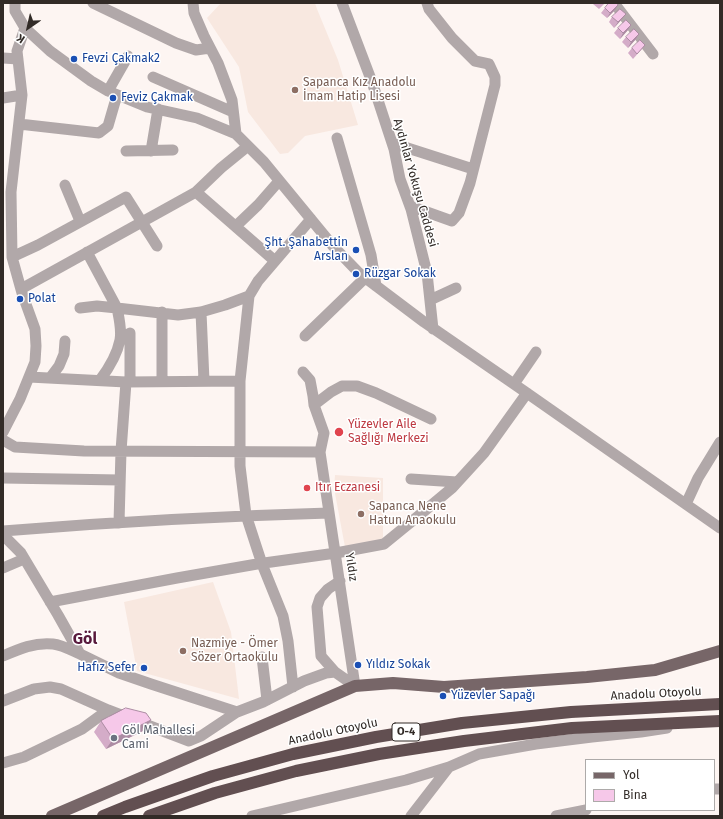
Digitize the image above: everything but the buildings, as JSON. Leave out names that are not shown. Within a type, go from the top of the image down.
[{"type":"highway","name":"Anadolu Otoyolu","points":[[103,816],[213,776],[293,754],[376,737],[462,723],[571,712],[720,704]]},
{"type":"highway","name":"O-4","points":[[149,816],[216,793],[296,771],[379,754],[464,741],[572,728],[720,721]]},
{"type":"main road","points":[[688,661],[720,645]]},
{"type":"main road","points":[[52,816],[356,686],[393,683],[444,687],[655,670],[720,651]]},
{"type":"street","points":[[15,3],[15,11],[25,28],[50,51],[91,81],[112,93],[147,107],[197,118],[236,134],[264,162],[333,246],[358,273],[433,329],[720,528]]},
{"type":"street","points":[[93,3],[176,43],[196,50],[210,48]]},
{"type":"street","points":[[193,3],[194,13],[218,63],[232,100],[236,134]]},
{"type":"street","name":"Aydınlar Yokuşu Caddesi","points":[[342,3],[372,82],[392,143],[400,179],[410,206],[426,273],[433,329]]},
{"type":"street","points":[[410,206],[452,221],[459,213],[470,183],[495,85],[495,77],[488,64],[476,62],[466,50],[452,38],[429,9],[427,3]]},
{"type":"street","points":[[614,3],[653,54]]},
{"type":"street","points":[[3,432],[20,399],[35,362],[36,346],[34,329],[12,257],[11,192],[22,96],[17,51],[25,28]]},
{"type":"street","points":[[19,124],[99,133],[108,126],[112,93],[128,56]]},
{"type":"street","points":[[3,58],[18,60]]},
{"type":"street","points":[[153,77],[233,112]]},
{"type":"street","points":[[3,98],[22,96]]},
{"type":"street","points":[[151,151],[158,109]]},
{"type":"street","points":[[337,138],[371,255],[376,286]]},
{"type":"street","points":[[392,143],[473,169]]},
{"type":"street","points":[[21,289],[196,192],[221,168],[248,146]]},
{"type":"street","points":[[126,151],[173,150]]},
{"type":"street","points":[[236,226],[258,205],[279,180]]},
{"type":"street","points":[[65,185],[80,221]]},
{"type":"street","points":[[196,192],[276,261]]},
{"type":"street","points":[[12,257],[38,245],[126,196],[158,246]]},
{"type":"street","points":[[293,687],[288,641],[283,616],[262,564],[246,516],[240,466],[240,381],[249,296],[258,281],[311,219]]},
{"type":"street","points":[[87,252],[117,308],[120,325],[120,340],[116,355],[100,380]]},
{"type":"street","points":[[305,336],[365,278]]},
{"type":"street","points":[[430,300],[456,288]]},
{"type":"street","points":[[80,308],[97,306],[162,312],[178,315],[200,312],[249,296]]},
{"type":"street","points":[[162,312],[162,382]]},
{"type":"street","points":[[200,312],[204,381]]},
{"type":"street","points":[[119,523],[121,451],[128,382],[130,333]]},
{"type":"street","points":[[50,378],[64,354],[65,341]]},
{"type":"street","points":[[514,384],[536,352]]},
{"type":"street","name":"Yıldız","points":[[303,372],[310,380],[314,405],[324,434],[320,452],[356,686]]},
{"type":"street","points":[[29,377],[128,382],[240,381]]},
{"type":"street","points":[[314,405],[331,392],[342,386],[358,386],[431,418]]},
{"type":"street","points":[[50,602],[177,578],[384,544],[457,482],[484,453],[527,393]]},
{"type":"street","points":[[3,440],[15,448],[84,451],[320,452]]},
{"type":"street","points":[[686,504],[698,478],[720,442]]},
{"type":"street","points":[[3,478],[120,480]]},
{"type":"street","points":[[411,479],[457,482]]},
{"type":"street","points":[[3,531],[119,523],[329,513]]},
{"type":"street","points":[[3,535],[21,553],[80,654]]},
{"type":"street","points":[[3,568],[24,559]]},
{"type":"street","points":[[340,581],[328,589],[320,598],[317,607],[321,656],[335,672],[356,686]]},
{"type":"street","points":[[3,656],[30,645],[52,644],[64,647],[126,675],[237,712]]},
{"type":"street","points":[[262,657],[267,700]]},
{"type":"street","points":[[3,701],[34,689],[61,689],[108,710],[189,741],[201,736],[237,712],[267,700],[304,681],[326,673],[335,672]]},
{"type":"street","points":[[3,763],[24,757],[82,729],[108,710]]},
{"type":"street","points":[[252,816],[406,780],[449,767],[479,754],[536,744],[641,732],[704,722]]},
{"type":"street","points":[[411,816],[449,767]]},
{"type":"street","points":[[556,816],[585,810]]},
{"type":"shaded area","name":"Sapanca Kız Anadolu İmam Hatip Lisesi","points":[[221,3],[315,3],[338,60],[358,125],[305,136],[288,153],[280,154],[248,112],[239,67],[207,18]]},
{"type":"shaded area","name":"Sapanca Nene Hatun Anaokulu","points":[[335,475],[383,478],[383,541],[345,547],[334,488]]},
{"type":"shaded area","name":"Nazmiye - Ömer Sözer Ortaokulu","points":[[213,582],[231,632],[239,699],[137,671],[124,602]]},
{"type":"place","name":"Fevzi Çakmak2","points":[[74,59]]},
{"type":"place","name":"Sapanca Kız Anadolu İmam Hatip Lisesi","points":[[295,90]]},
{"type":"place","name":"Feviz Çakmak","points":[[113,98]]},
{"type":"place","name":"Şht. Şahabettin Arslan","points":[[356,250]]},
{"type":"place","name":"Rüzgar Sokak","points":[[356,274]]},
{"type":"place","name":"Polat","points":[[20,299]]},
{"type":"place","name":"Yüzevler Aile Sağlığı Merkezi","points":[[339,432]]},
{"type":"place","name":"Itır Eczanesi","points":[[307,488]]},
{"type":"place","name":"Sapanca Nene Hatun Anaokulu","points":[[361,514]]},
{"type":"place","name":"Nazmiye - Ömer Sözer Ortaokulu","points":[[183,651]]},
{"type":"place","name":"Yıldız Sokak","points":[[358,665]]},
{"type":"place","name":"Hafız Sefer","points":[[144,668]]},
{"type":"place","name":"Yüzevler Sapağı","points":[[443,696]]},
{"type":"place","name":"Göl Mahallesi Cami","points":[[114,738]]},
{"type":"district","name":"Göl","points":[[85,640]]}]
